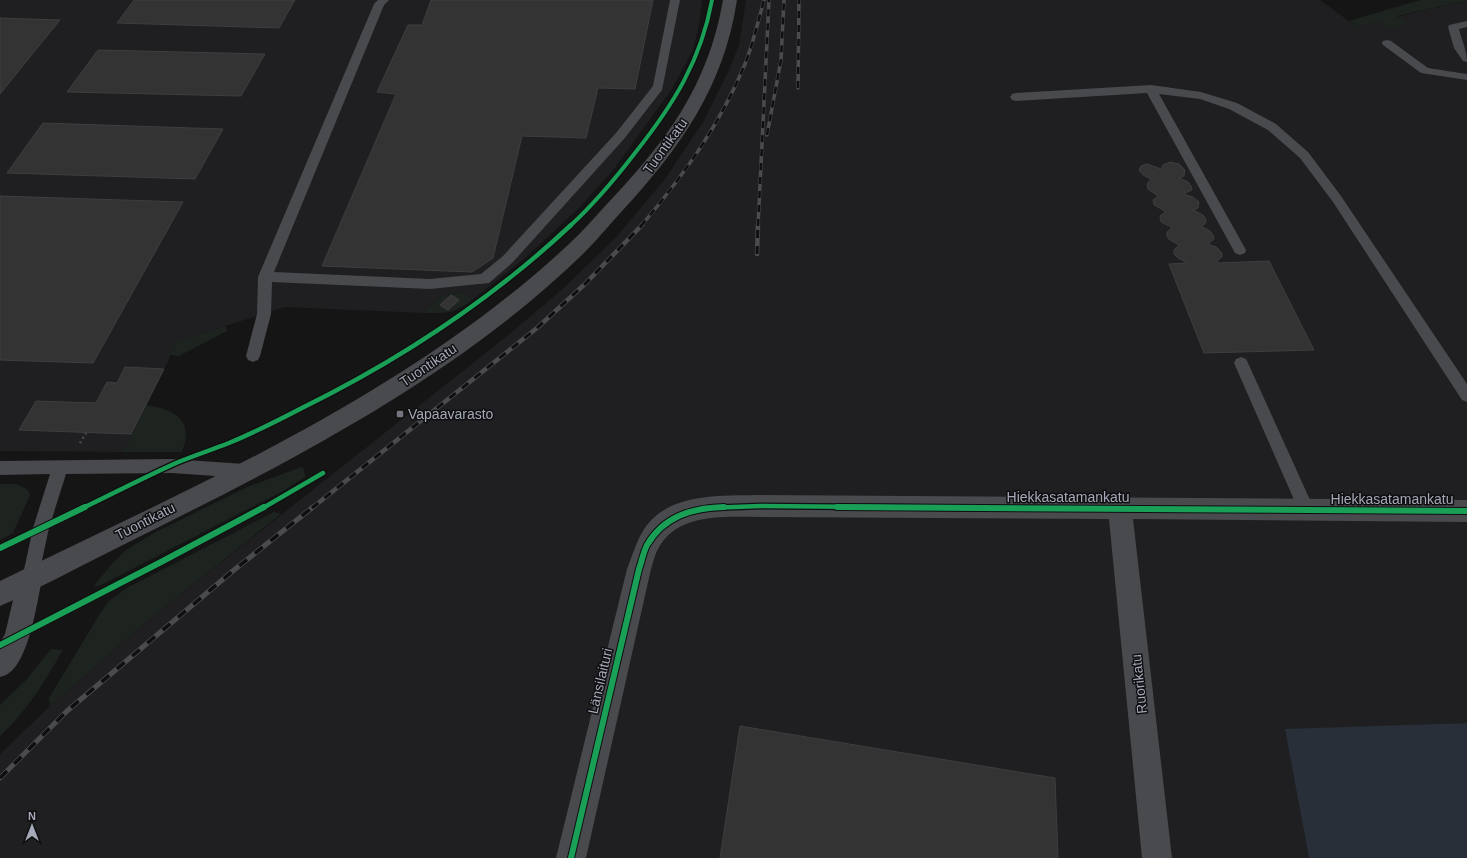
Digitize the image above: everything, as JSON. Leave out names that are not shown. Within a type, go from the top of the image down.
[{"type":"street","name":"Tuontikatu","points":[[0,594],[245,471],[363,407],[434,362],[495,318],[545,277],[576,248],[633,189],[668,144],[684,120],[716,61],[723,40],[730,0]]},
{"type":"street","name":"Hiekkasatamankatu","points":[[671,518],[683,512],[697,508],[760,506],[1467,511]]},
{"type":"street","name":"Ruorikatu","points":[[1120,509],[1157,858]]},
{"type":"street","name":"Länsilaituri","points":[[571,858],[639,569],[647,546],[658,529],[671,518]]},
{"type":"street","points":[[0,664],[11,649],[17,636],[30,579]]},
{"type":"lane","points":[[253,356],[264,314],[265,276],[379,4],[384,0]]},
{"type":"lane","points":[[265,276],[430,284],[484,279],[508,259],[620,136],[658,87],[675,0]]},
{"type":"lane","points":[[1467,24],[1453,27],[1459,48],[1467,60]]},
{"type":"lane","points":[[1387,43],[1426,70],[1467,77]]},
{"type":"lane","points":[[1151,88],[1240,250]]},
{"type":"lane","points":[[1016,97],[1151,88],[1201,96],[1233,106],[1272,127],[1304,155],[1336,199],[1467,396]]},
{"type":"lane","points":[[1240,363],[1308,511]]},
{"type":"lane","points":[[0,468],[171,466],[245,471]]},
{"type":"lane","points":[[30,579],[41,528],[60,468]]},
{"type":"shaded area","points":[[0,0],[702,0],[699,25],[693,50],[672,89],[614,169],[578,209],[525,258],[472,300],[462,292],[442,296],[424,313],[285,307],[178,341],[123,452],[0,451]]},
{"type":"shaded area","points":[[746,0],[1320,0],[1357,27],[1379,20],[1407,24],[1396,17],[1467,1],[1467,723],[1286,730],[1309,858],[0,858],[0,754],[50,706],[146,622],[507,336],[565,287],[617,236],[665,179],[703,122],[729,70],[739,45]]},
{"type":"shaded area","points":[[1420,0],[1467,1],[1397,16],[1407,24],[1391,29],[1379,21],[1357,27],[1349,21]]},
{"type":"shaded area","points":[[462,292],[472,300],[466,305],[445,313],[424,313],[442,296]]},
{"type":"shaded area","points":[[226,326],[227,331],[179,356],[171,355],[178,341]]},
{"type":"shaded area","points":[[146,405],[173,413],[184,424],[186,432],[182,452],[123,452]]},
{"type":"shaded area","points":[[302,467],[305,477],[285,490],[101,585],[93,587],[111,565],[126,550],[156,532],[247,487]]},
{"type":"shaded area","points":[[0,484],[17,484],[28,490],[30,495],[13,533],[0,540]]},
{"type":"shaded area","points":[[274,512],[281,514],[146,622],[50,706],[49,698],[108,602],[125,589]]},
{"type":"shaded area","points":[[51,649],[63,650],[27,706],[0,736],[0,705],[26,680]]},
{"type":"shaded area","points":[[1467,723],[1467,858],[1309,858],[1285,729]]},
{"type":"building","points":[[134,0],[295,0],[279,28],[117,23]]},
{"type":"building","points":[[431,0],[653,0],[635,89],[598,88],[586,138],[522,136],[493,258],[472,272],[322,266],[396,94],[377,92],[408,25],[422,25]]},
{"type":"building","points":[[0,18],[60,20],[0,94]]},
{"type":"building","points":[[98,50],[265,54],[241,96],[67,92]]},
{"type":"building","points":[[43,123],[223,129],[195,179],[7,173]]},
{"type":"building","points":[[1170,162],[1179,164],[1185,170],[1184,176],[1179,178],[1188,182],[1191,186],[1192,190],[1185,193],[1186,195],[1193,197],[1199,202],[1198,208],[1193,210],[1203,215],[1206,219],[1205,224],[1201,226],[1210,231],[1213,235],[1214,239],[1209,243],[1210,245],[1216,247],[1222,253],[1222,257],[1217,261],[1218,263],[1269,261],[1314,350],[1204,353],[1169,264],[1188,263],[1178,258],[1174,254],[1174,250],[1179,245],[1170,240],[1167,236],[1167,232],[1172,228],[1161,222],[1160,216],[1165,211],[1154,205],[1153,200],[1158,196],[1148,189],[1147,184],[1151,179],[1143,175],[1139,170],[1141,166],[1147,164],[1161,169],[1163,165]]},
{"type":"building","points":[[0,196],[183,202],[93,363],[0,360]]},
{"type":"building","points":[[451,295],[459,300],[448,310],[440,305]]},
{"type":"building","points":[[125,367],[164,369],[131,434],[19,430],[36,401],[96,403],[107,382],[117,383]]},
{"type":"building","points":[[740,726],[1055,778],[1058,858],[720,858]]},
{"type":"railway","points":[[641,226],[686,169],[724,108],[748,56],[764,0]]},
{"type":"railway","points":[[758,226],[769,0]]},
{"type":"railway","points":[[767,135],[781,60],[784,0]]},
{"type":"railway","points":[[798,88],[799,0]]},
{"type":"railway","points":[[312,508],[537,328],[585,284],[642,225]]},
{"type":"railway","points":[[757,254],[758,225]]},
{"type":"railway","points":[[0,778],[67,711],[234,570],[313,507]]},
{"type":"cycle path","points":[[0,548],[185,459],[238,439],[301,409],[351,383],[399,355],[447,325],[493,292],[536,257],[577,219],[615,178],[650,134],[672,103],[690,71],[704,37],[712,0]]},
{"type":"cycle path","points":[[0,645],[203,540],[323,473]]},
{"type":"cycle path","points":[[571,858],[639,569],[647,546],[656,531],[668,521],[681,514],[712,507],[728,506],[1467,511]]},
{"type":"place","name":"Vapaavarasto","points":[[400,414]]}]
